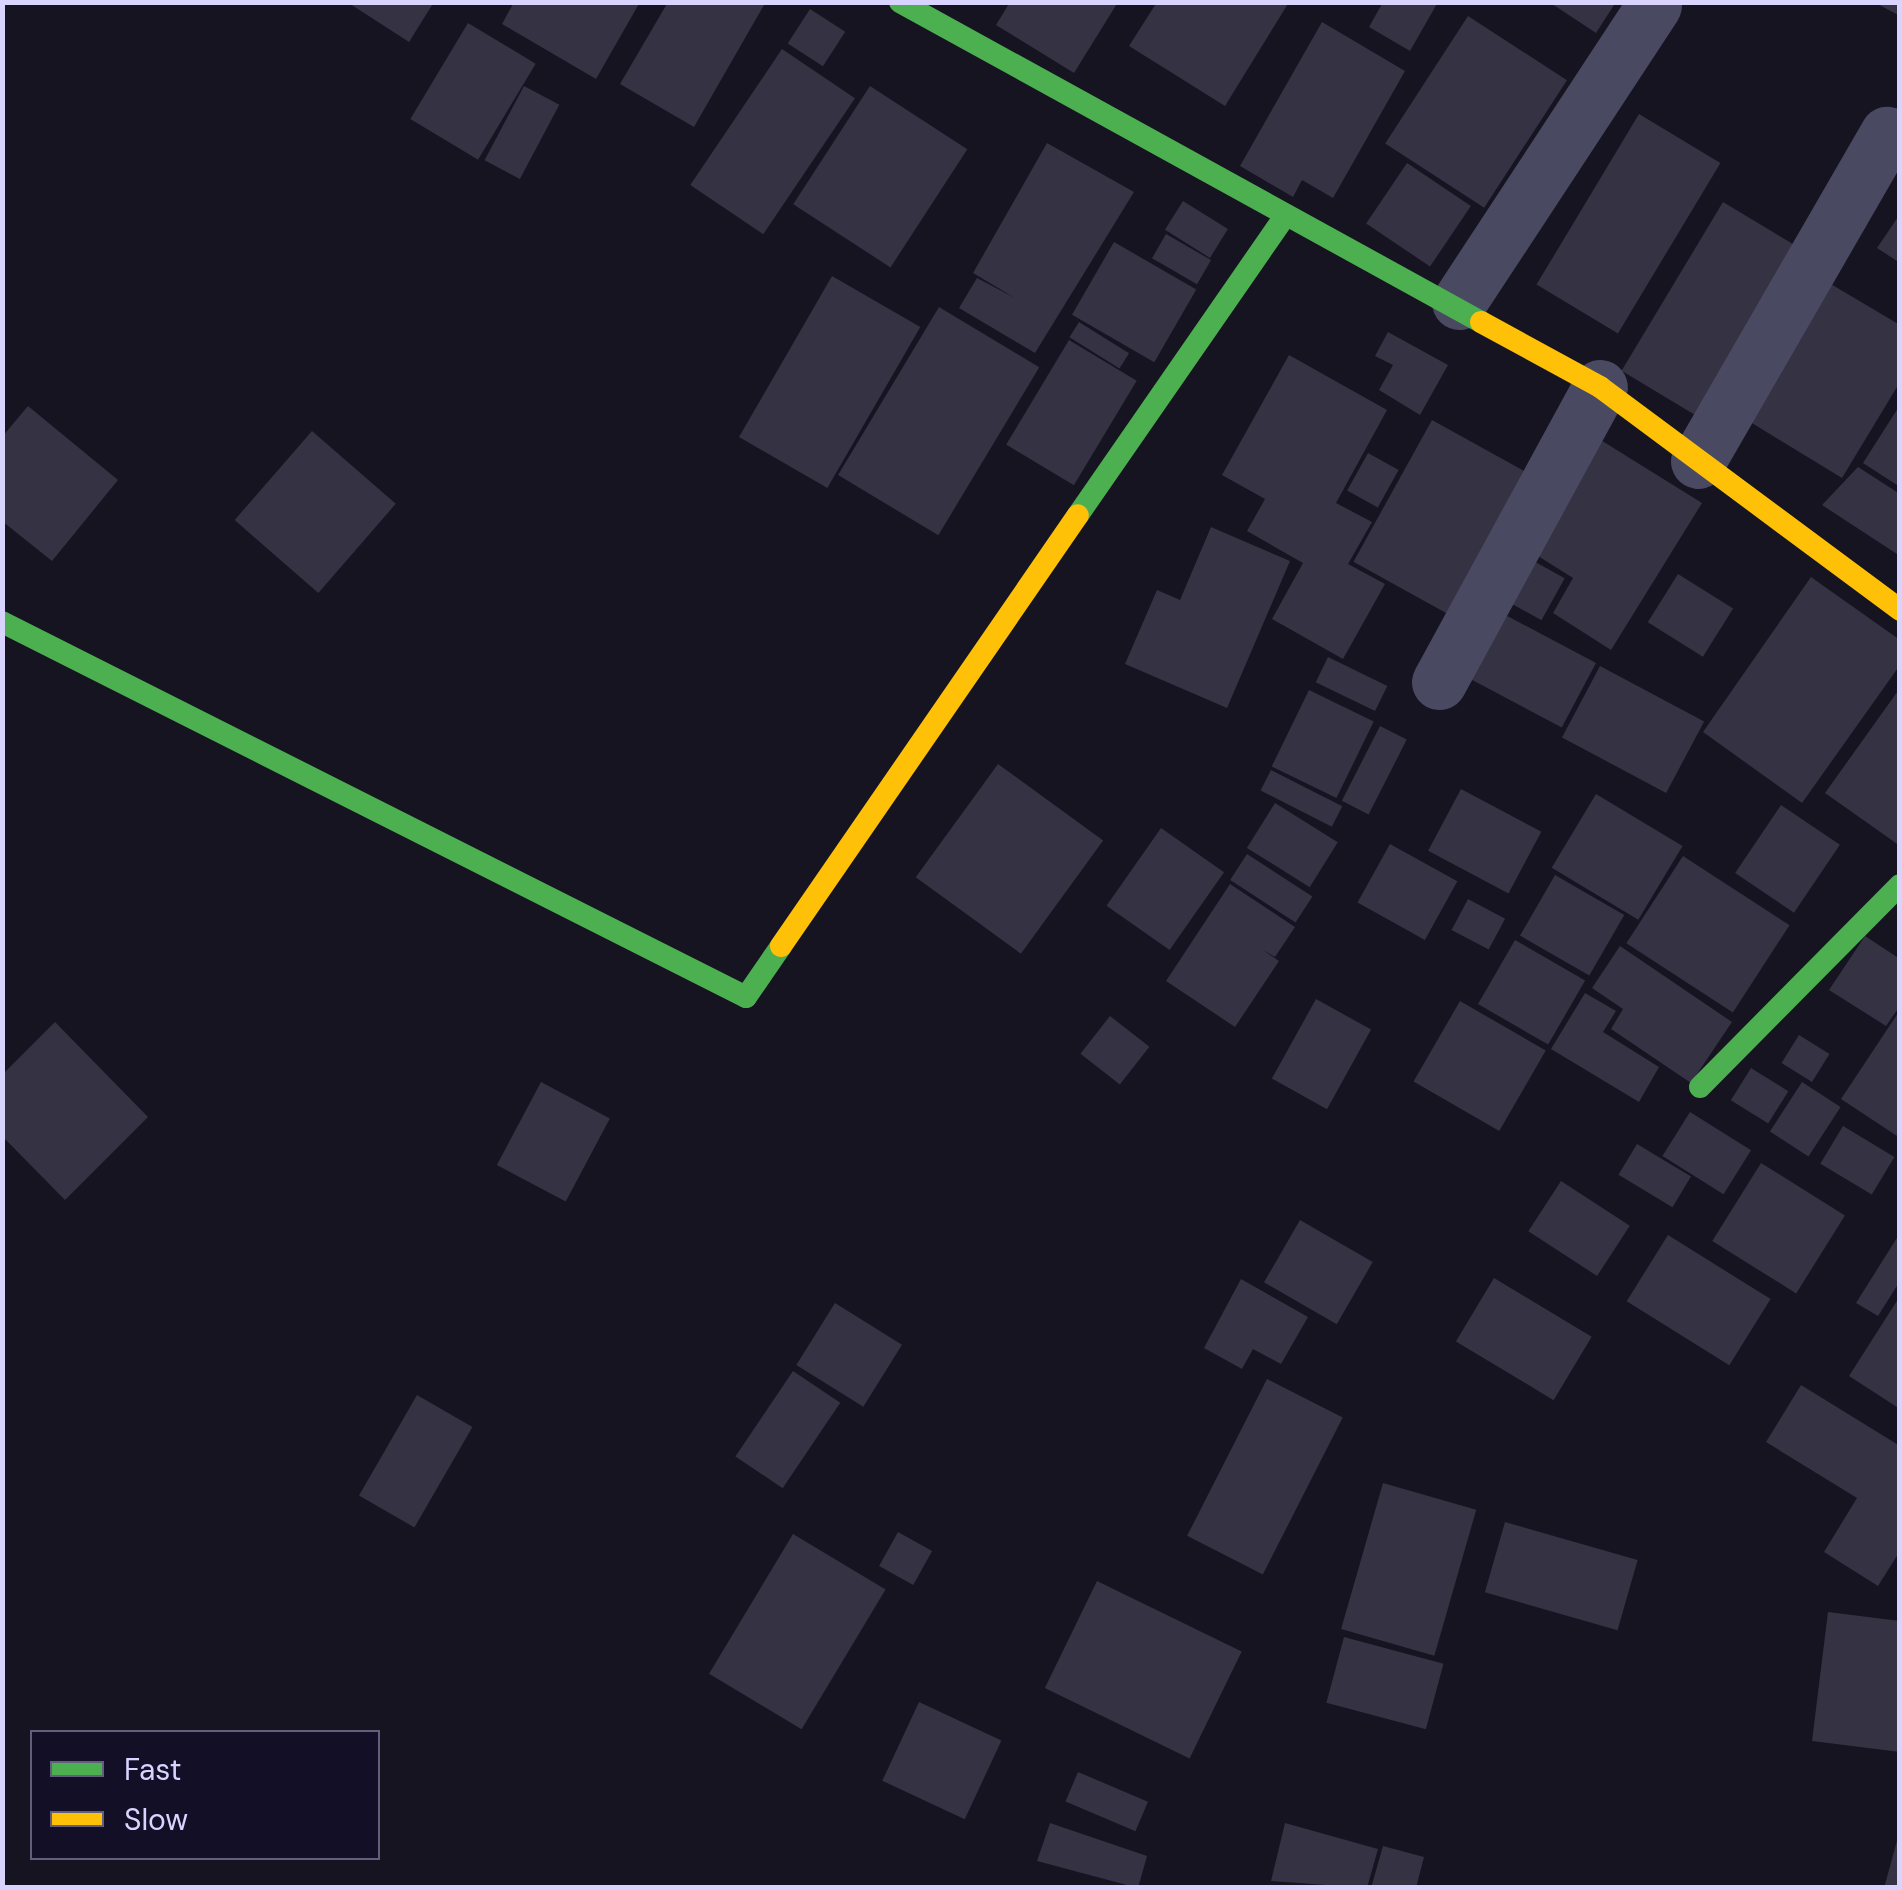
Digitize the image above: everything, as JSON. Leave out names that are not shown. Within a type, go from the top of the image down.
[{"type":"street","points":[[900,2],[1284,217],[1459,302],[1600,387],[1900,610]]},
{"type":"street","points":[[1459,302],[1654,6]]},
{"type":"street","points":[[1698,461],[1887,134]]},
{"type":"street","points":[[2,622],[746,997],[1284,217]]},
{"type":"street","points":[[1440,682],[1600,387]]},
{"type":"street","points":[[1700,1088],[1900,885]]},
{"type":"building","points":[[347,2],[434,2],[409,42]]},
{"type":"building","points":[[514,2],[640,2],[596,79],[502,24]]},
{"type":"building","points":[[668,2],[764,5],[694,127],[620,84]]},
{"type":"building","points":[[1010,2],[1118,2],[1074,73],[996,25]]},
{"type":"building","points":[[1157,2],[1289,2],[1225,106],[1129,46]]},
{"type":"building","points":[[1383,2],[1438,2],[1410,51],[1369,27]]},
{"type":"building","points":[[1549,2],[1616,2],[1596,33]]},
{"type":"building","points":[[1874,2],[1900,2],[1900,16]]},
{"type":"building","points":[[810,9],[845,32],[823,66],[788,43]]},
{"type":"building","points":[[1468,16],[1567,80],[1484,208],[1385,143]]},
{"type":"building","points":[[1322,22],[1405,71],[1333,198],[1302,180],[1293,197],[1240,166]]},
{"type":"building","points":[[468,23],[536,64],[478,160],[410,119]]},
{"type":"building","points":[[782,49],[855,98],[763,234],[690,185]]},
{"type":"building","points":[[524,86],[559,105],[520,179],[485,160]]},
{"type":"building","points":[[870,86],[967,149],[890,267],[793,204]]},
{"type":"building","points":[[1639,114],[1720,163],[1618,334],[1537,285]]},
{"type":"building","points":[[1047,143],[1134,192],[1035,353],[959,308],[977,278],[1015,298],[973,273]]},
{"type":"building","points":[[1407,163],[1471,206],[1430,267],[1366,224]]},
{"type":"building","points":[[1183,201],[1228,229],[1210,258],[1165,230]]},
{"type":"building","points":[[1723,202],[1803,250],[1701,419],[1622,371]]},
{"type":"building","points":[[1900,214],[1900,263],[1877,248]]},
{"type":"building","points":[[1166,234],[1211,260],[1197,284],[1152,258]]},
{"type":"building","points":[[1114,242],[1196,290],[1154,362],[1072,315]]},
{"type":"building","points":[[832,276],[920,327],[827,488],[739,437]]},
{"type":"building","points":[[1824,280],[1900,325],[1900,382],[1842,478],[1742,417]]},
{"type":"building","points":[[939,307],[1039,367],[938,535],[838,475]]},
{"type":"building","points":[[1079,322],[1129,353],[1119,369],[1069,337]]},
{"type":"building","points":[[1388,332],[1448,365],[1420,415],[1379,390],[1393,365],[1375,356]]},
{"type":"building","points":[[1069,340],[1137,381],[1074,485],[1006,445]]},
{"type":"building","points":[[1289,355],[1387,410],[1336,503],[1372,522],[1348,564],[1385,584],[1343,659],[1272,619],[1303,563],[1247,531],[1265,499],[1222,475]]},
{"type":"building","points":[[1900,405],[1900,487],[1863,463]]},
{"type":"building","points":[[28,406],[118,480],[52,561],[2,521],[2,437]]},
{"type":"building","points":[[1432,420],[1530,474],[1451,616],[1353,562]]},
{"type":"building","points":[[312,431],[396,504],[318,593],[235,520]]},
{"type":"building","points":[[1591,434],[1702,503],[1611,650],[1553,613],[1573,578],[1522,546]]},
{"type":"building","points":[[1368,453],[1399,470],[1378,508],[1347,491]]},
{"type":"building","points":[[1858,467],[1900,494],[1900,556],[1822,505]]},
{"type":"building","points":[[1211,527],[1290,561],[1227,708],[1125,664],[1157,590],[1180,600]]},
{"type":"building","points":[[1521,554],[1565,578],[1541,620],[1498,596]]},
{"type":"building","points":[[1678,574],[1733,608],[1703,657],[1648,622]]},
{"type":"building","points":[[1811,577],[1900,640],[1900,665],[1802,803],[1703,732]]},
{"type":"building","points":[[1498,611],[1596,663],[1562,728],[1464,675]]},
{"type":"building","points":[[1328,657],[1387,686],[1375,711],[1316,682]]},
{"type":"building","points":[[1600,666],[1704,721],[1666,793],[1562,738]]},
{"type":"building","points":[[1900,688],[1900,846],[1825,793]]},
{"type":"building","points":[[1309,690],[1374,722],[1336,798],[1272,766]]},
{"type":"building","points":[[1380,726],[1407,740],[1369,814],[1342,801]]},
{"type":"building","points":[[998,764],[1103,840],[1021,954],[916,877]]},
{"type":"building","points":[[1271,770],[1342,806],[1332,827],[1261,790]]},
{"type":"building","points":[[1461,789],[1541,832],[1508,894],[1428,851]]},
{"type":"building","points":[[1596,794],[1683,846],[1638,920],[1552,868]]},
{"type":"building","points":[[1275,803],[1338,842],[1310,887],[1247,848]]},
{"type":"building","points":[[1781,805],[1840,845],[1794,913],[1735,873]]},
{"type":"building","points":[[1161,828],[1224,872],[1170,950],[1107,906]]},
{"type":"building","points":[[1390,844],[1457,881],[1425,940],[1358,903]]},
{"type":"building","points":[[1247,854],[1312,896],[1296,922],[1230,880]]},
{"type":"building","points":[[1683,856],[1790,925],[1733,1012],[1626,943]]},
{"type":"building","points":[[1555,875],[1624,915],[1589,976],[1520,936]]},
{"type":"building","points":[[1230,884],[1295,927],[1275,957],[1263,950],[1279,961],[1235,1027],[1166,981]]},
{"type":"building","points":[[1468,899],[1505,919],[1489,950],[1452,930]]},
{"type":"building","points":[[1865,936],[1900,959],[1900,1006],[1886,1026],[1829,990]]},
{"type":"building","points":[[1515,940],[1585,980],[1548,1045],[1478,1004]]},
{"type":"building","points":[[1620,946],[1732,1022],[1691,1083],[1611,1029],[1623,1009],[1592,988]]},
{"type":"building","points":[[1585,993],[1616,1011],[1603,1032],[1659,1067],[1639,1102],[1551,1049]]},
{"type":"building","points":[[1316,999],[1371,1030],[1327,1109],[1272,1079]]},
{"type":"building","points":[[1460,1001],[1546,1050],[1499,1131],[1414,1082]]},
{"type":"building","points":[[1900,1010],[1900,1138],[1841,1099]]},
{"type":"building","points":[[1110,1016],[1149,1047],[1120,1085],[1080,1054]]},
{"type":"building","points":[[55,1022],[148,1117],[65,1200],[2,1136],[2,1075]]},
{"type":"building","points":[[1799,1035],[1830,1054],[1812,1082],[1782,1063]]},
{"type":"building","points":[[1751,1068],[1788,1091],[1768,1124],[1731,1100]]},
{"type":"building","points":[[541,1082],[610,1119],[566,1202],[497,1165]]},
{"type":"building","points":[[1802,1082],[1841,1107],[1808,1157],[1770,1131]]},
{"type":"building","points":[[1690,1112],[1751,1150],[1724,1194],[1662,1156]]},
{"type":"building","points":[[1843,1126],[1894,1157],[1872,1195],[1820,1164]]},
{"type":"building","points":[[1637,1144],[1691,1176],[1672,1207],[1618,1175]]},
{"type":"building","points":[[1761,1163],[1845,1215],[1796,1293],[1712,1241]]},
{"type":"building","points":[[1561,1181],[1630,1226],[1597,1276],[1528,1231]]},
{"type":"building","points":[[1300,1220],[1373,1262],[1337,1324],[1264,1282]]},
{"type":"building","points":[[1900,1233],[1900,1281],[1878,1316],[1856,1303]]},
{"type":"building","points":[[1668,1235],[1771,1299],[1729,1365],[1627,1301]]},
{"type":"building","points":[[1494,1278],[1592,1337],[1554,1400],[1456,1341]]},
{"type":"building","points":[[1241,1279],[1308,1317],[1281,1364],[1253,1349],[1242,1369],[1204,1348]]},
{"type":"building","points":[[1900,1296],[1900,1409],[1849,1376]]},
{"type":"building","points":[[835,1303],[902,1345],[863,1407],[796,1365]]},
{"type":"building","points":[[793,1371],[840,1403],[783,1488],[735,1456]]},
{"type":"building","points":[[1267,1379],[1343,1418],[1263,1574],[1187,1536]]},
{"type":"building","points":[[1801,1385],[1900,1446],[1900,1551],[1878,1586],[1824,1552],[1857,1498],[1766,1442]]},
{"type":"building","points":[[417,1395],[472,1427],[414,1527],[359,1495]]},
{"type":"building","points":[[1383,1483],[1476,1510],[1434,1656],[1341,1629]]},
{"type":"building","points":[[1505,1522],[1638,1560],[1618,1630],[1485,1592]]},
{"type":"building","points":[[898,1532],[932,1551],[913,1585],[879,1566]]},
{"type":"building","points":[[793,1534],[886,1590],[802,1729],[709,1674]]},
{"type":"building","points":[[1097,1581],[1242,1652],[1190,1759],[1045,1688]]},
{"type":"building","points":[[1828,1612],[1900,1621],[1900,1752],[1812,1741]]},
{"type":"building","points":[[1344,1637],[1443,1664],[1426,1729],[1326,1703]]},
{"type":"building","points":[[919,1702],[1001,1740],[965,1819],[882,1781]]},
{"type":"building","points":[[1078,1772],[1148,1802],[1135,1831],[1065,1801]]},
{"type":"building","points":[[1050,1823],[1147,1856],[1138,1888],[1037,1861]]},
{"type":"building","points":[[1285,1823],[1378,1849],[1367,1888],[1271,1881]]},
{"type":"building","points":[[1898,1837],[1900,1888],[1884,1888]]},
{"type":"building","points":[[1383,1846],[1424,1857],[1416,1888],[1371,1888]]},
{"type":"traffic: fast","points":[[900,2],[1481,322]]},
{"type":"traffic: fast","points":[[1078,515],[1284,217]]},
{"type":"traffic: fast","points":[[2,622],[746,997],[781,946]]},
{"type":"traffic: fast","points":[[1700,1087],[1900,885]]},
{"type":"traffic: slow","points":[[1481,322],[1600,387],[1900,610]]},
{"type":"traffic: slow","points":[[781,946],[1078,515]]}]
